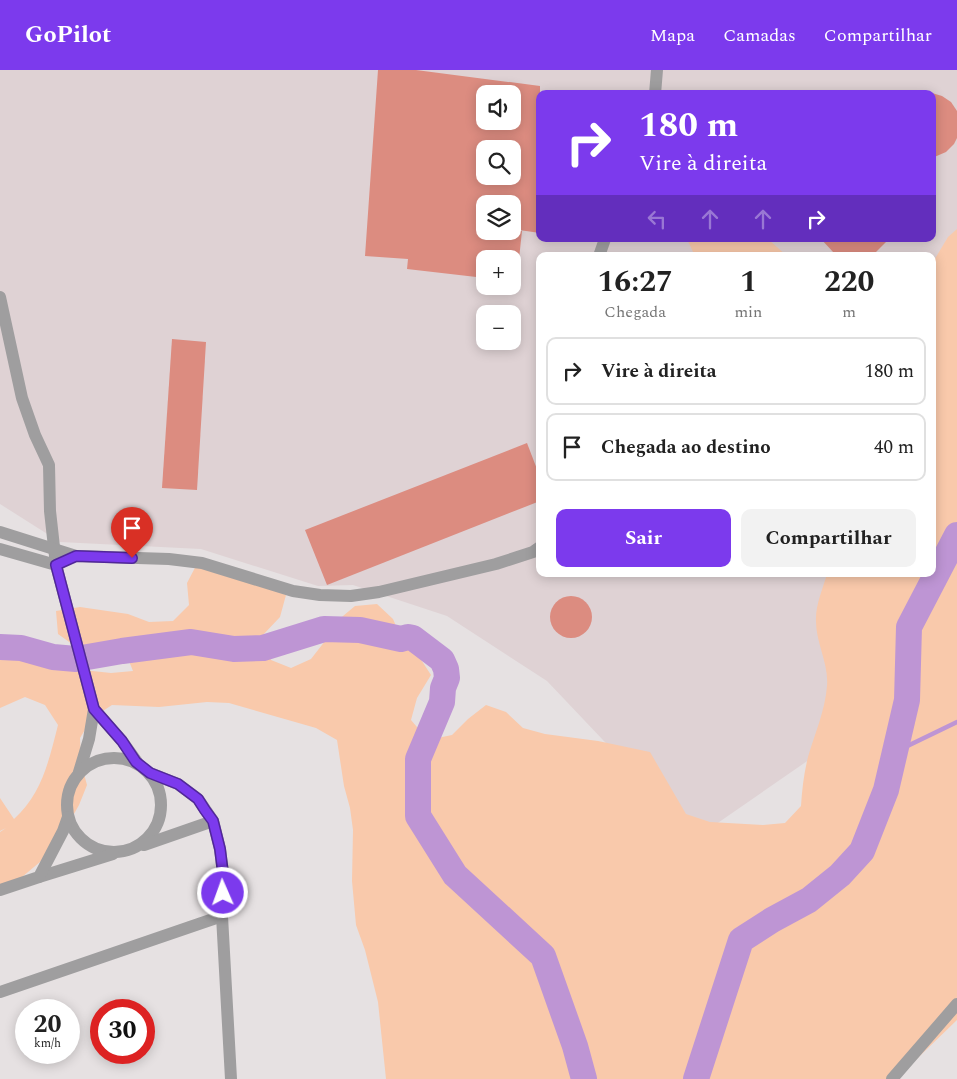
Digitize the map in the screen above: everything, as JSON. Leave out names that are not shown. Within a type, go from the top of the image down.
[{"type":"street","points":[[655,90],[657,70]]},
{"type":"street","points":[[0,296],[22,398],[35,435],[49,465],[50,511],[56,565],[92,703],[89,739],[79,772],[70,785],[67,801],[68,817],[73,829],[92,847],[105,852],[118,852]]},
{"type":"street","points":[[0,532],[76,556],[169,559],[202,563],[293,590],[320,595],[351,596],[379,592],[496,564],[536,550]]},
{"type":"street","points":[[0,549],[56,565],[76,556]]},
{"type":"street","points":[[92,703],[136,762],[150,773],[178,784],[198,799],[213,821],[220,849],[223,873],[222,916],[232,1079]]},
{"type":"street","points":[[79,772],[91,763],[106,758],[122,757],[136,762]]},
{"type":"street","points":[[137,847],[150,836],[159,822],[162,804],[159,788],[150,773]]},
{"type":"street","points":[[39,876],[64,831],[68,817]]},
{"type":"street","points":[[0,890],[213,821]]},
{"type":"street","points":[[0,992],[222,916]]},
{"type":"street","points":[[892,1079],[957,1004]]},
{"type":"shaded area","points":[[0,70],[957,70],[957,237],[936,282],[936,252],[536,252],[536,577],[855,577],[865,721],[696,838],[547,681],[447,616],[353,585],[318,586],[201,549],[60,542],[0,504]]},
{"type":"shaded area","points":[[957,229],[957,1020],[896,1079],[386,1079],[378,1002],[365,950],[356,925],[352,881],[353,830],[337,740],[316,728],[229,703],[207,702],[159,707],[112,705],[92,718],[80,738],[81,763],[87,785],[79,805],[56,846],[22,877],[0,885],[0,832],[6,828],[0,831],[0,798],[14,819],[24,809],[38,788],[43,776],[58,725],[45,705],[25,697],[0,708],[0,650],[45,660],[65,668],[111,673],[133,671],[125,651],[79,649],[58,634],[56,611],[80,607],[128,614],[149,622],[173,621],[189,605],[187,583],[198,562],[286,595],[280,617],[262,636],[271,660],[291,668],[311,659],[337,621],[355,606],[377,604],[393,619],[402,640],[418,655],[431,675],[417,698],[411,720],[428,740],[452,735],[486,705],[506,712],[523,728],[545,734],[598,741],[650,752],[686,814],[710,822],[763,825],[785,823],[801,806],[807,763],[826,695],[827,677],[816,627],[816,613],[826,577],[936,577],[936,257],[948,237]]},
{"type":"shaded area","points":[[688,242],[771,242],[783,252],[693,252]]},
{"type":"building","points":[[378,70],[416,70],[540,86],[540,90],[536,90],[536,232],[521,230],[521,195],[476,195],[476,240],[521,240],[522,231],[520,250],[476,250],[476,277],[407,269],[408,259],[365,256]]},
{"type":"building","points":[[936,94],[951,102],[957,111],[957,138],[946,152],[936,156]]},
{"type":"building","points":[[824,242],[886,242],[876,252],[833,252]]},
{"type":"building","points":[[172,339],[206,342],[197,490],[162,488]]},
{"type":"building","points":[[527,443],[536,467],[536,503],[327,585],[305,530]]},
{"type":"building","points":[[567,596],[575,596],[586,602],[592,617],[586,632],[575,638],[567,638],[556,632],[550,621],[550,613],[556,602]]},
{"type":"waterway","points":[[936,575],[957,535]]},
{"type":"waterway","points":[[696,1079],[741,940],[772,920],[809,900],[840,875],[862,851],[886,790],[907,700],[909,627],[935,577]]},
{"type":"waterway","points":[[0,647],[21,648],[53,657],[76,659],[191,642],[234,649],[263,648],[324,629],[360,630],[401,639],[413,638],[442,660],[447,678],[443,688],[442,702],[418,759],[418,816],[455,875],[543,956],[575,1046],[584,1079]]},
{"type":"waterway","points":[[895,752],[957,722]]},
{"type":"route","points":[[132,558],[76,556],[56,565],[94,709],[122,741],[136,762],[150,773],[178,784],[198,799],[213,821],[220,849],[223,893]]}]
